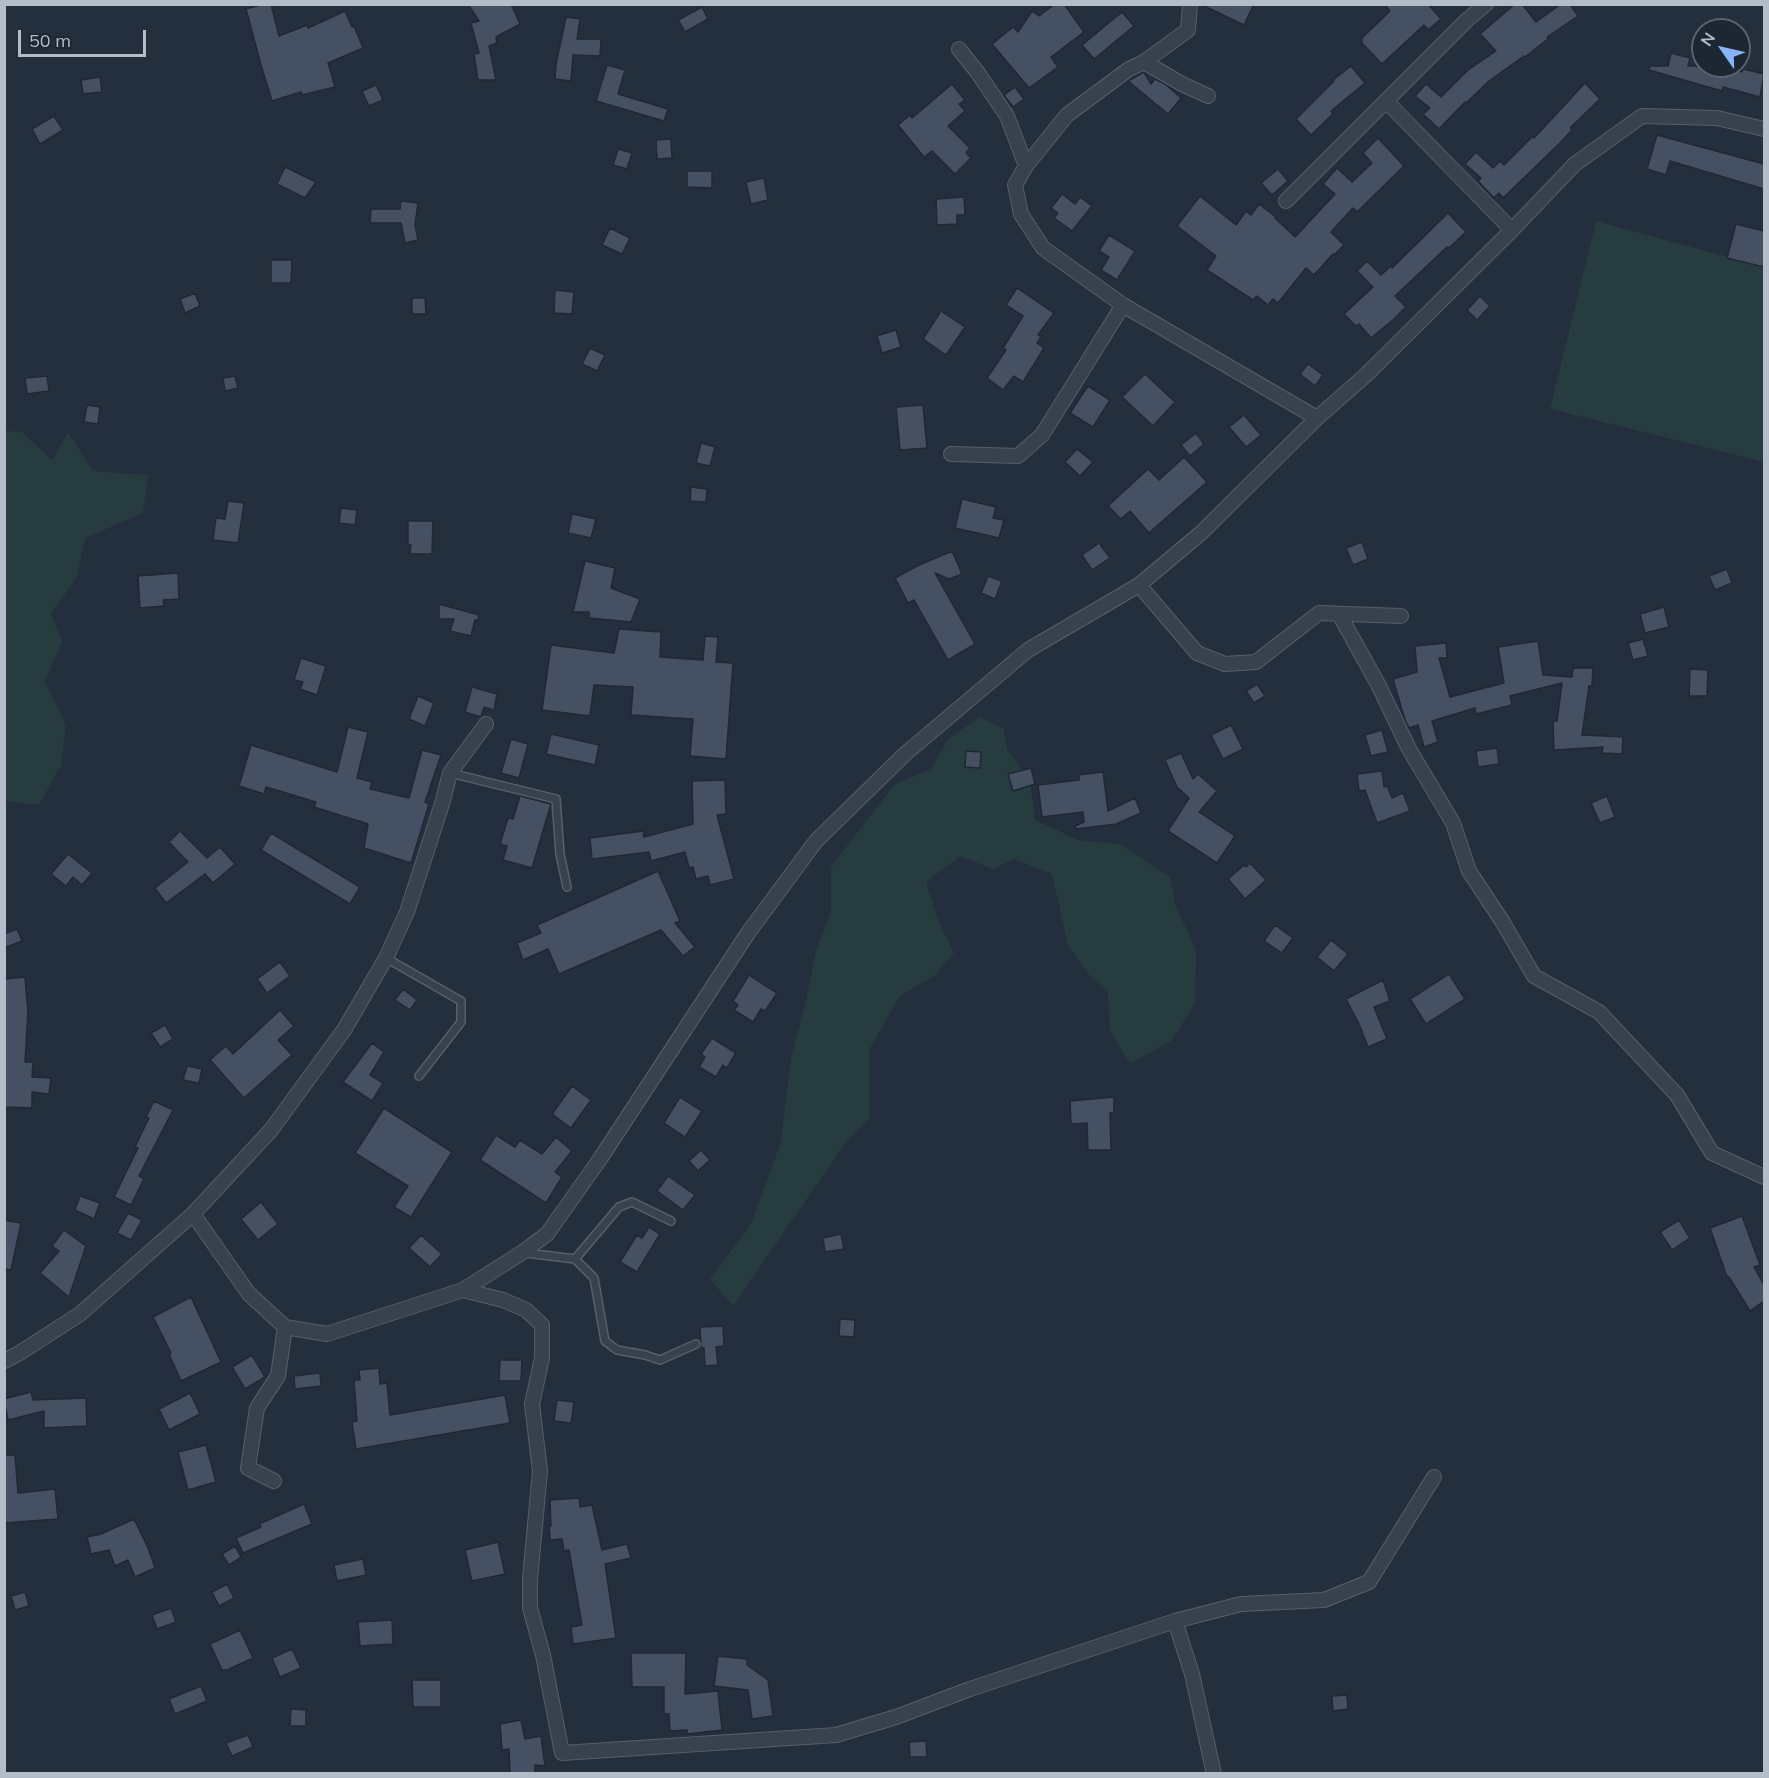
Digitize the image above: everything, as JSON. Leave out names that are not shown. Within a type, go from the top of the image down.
[{"type":"street","points":[[1190,4],[1188,30],[1067,115],[1026,165],[1015,185],[1021,214],[1043,248],[1123,305],[1317,418]]},
{"type":"street","points":[[1286,201],[1467,20],[1486,4]]},
{"type":"street","points":[[959,49],[1007,116],[1026,165]]},
{"type":"street","points":[[1144,62],[1208,96]]},
{"type":"street","points":[[1386,101],[1512,230]]},
{"type":"street","points":[[193,1214],[249,1294],[285,1327],[327,1334],[463,1290],[523,1252],[547,1234],[600,1159],[748,933],[816,842],[905,754],[1028,650],[1139,585],[1201,534],[1317,418],[1366,375],[1575,164],[1642,116],[1718,118],[1764,129]]},
{"type":"street","points":[[951,453],[1018,456],[1042,435],[1123,305]]},
{"type":"street","points":[[1139,585],[1197,653],[1226,664],[1256,662],[1319,613],[1401,616]]},
{"type":"street","points":[[1339,614],[1379,686],[1409,749],[1453,823],[1469,871],[1534,976],[1599,1012],[1677,1095],[1712,1153],[1764,1178]]},
{"type":"street","points":[[4,1361],[80,1314],[193,1214],[271,1130],[344,1030],[386,958],[407,912],[450,773],[486,724]]},
{"type":"street","points":[[463,1290],[503,1300],[526,1310],[542,1325],[542,1358],[532,1404],[540,1471],[530,1579],[530,1608],[543,1655],[562,1753],[836,1735],[896,1717],[970,1689],[1175,1621],[1241,1604],[1324,1600],[1369,1581],[1434,1477]]},
{"type":"street","points":[[274,1480],[248,1468],[257,1408],[278,1376],[285,1327]]},
{"type":"street","points":[[1175,1621],[1192,1674],[1214,1773]]},
{"type":"lane","points":[[450,773],[556,799],[560,854],[567,887]]},
{"type":"lane","points":[[386,958],[461,1001],[461,1022],[419,1076]]},
{"type":"lane","points":[[575,1259],[620,1207],[632,1202],[671,1221]]},
{"type":"lane","points":[[523,1252],[575,1259],[594,1278],[605,1341],[617,1350],[660,1360],[696,1344]]},
{"type":"green space","points":[[1596,221],[1764,267],[1764,462],[1550,409]]},
{"type":"green space","points":[[4,431],[22,432],[52,460],[68,432],[93,471],[148,475],[143,513],[85,538],[77,577],[51,614],[62,641],[45,682],[66,725],[61,765],[39,805],[5,801]]},
{"type":"green space","points":[[980,717],[1004,729],[1007,750],[1030,779],[1035,820],[1078,840],[1120,844],[1170,877],[1175,904],[1196,950],[1195,1004],[1171,1041],[1130,1064],[1110,1030],[1108,991],[1090,976],[1068,946],[1052,874],[1014,859],[993,869],[960,856],[926,882],[938,920],[954,953],[934,976],[900,996],[869,1050],[869,1118],[844,1145],[733,1306],[710,1279],[751,1224],[781,1142],[791,1058],[815,954],[831,911],[831,867],[894,785],[932,768],[948,739]]},
{"type":"building","points":[[271,4],[279,36],[307,25],[308,28],[345,11],[363,48],[328,63],[335,87],[302,95],[301,92],[272,101],[246,9]]},
{"type":"building","points":[[468,4],[511,4],[520,24],[496,37],[497,43],[489,46],[496,80],[478,80],[474,54],[479,53],[471,23],[479,21]]},
{"type":"building","points":[[1055,4],[1064,4],[1084,32],[1051,57],[1058,67],[1029,88],[992,44],[1013,27],[1018,32],[1032,11],[1039,16]]},
{"type":"building","points":[[1200,4],[1254,4],[1244,25]]},
{"type":"building","points":[[1384,4],[1428,4],[1441,19],[1428,30],[1424,25],[1382,64],[1362,43],[1362,38],[1390,11]]},
{"type":"building","points":[[1515,4],[1522,4],[1536,22],[1561,4],[1570,4],[1578,16],[1547,37],[1548,39],[1525,57],[1489,81],[1439,129],[1423,114],[1430,108],[1415,96],[1426,84],[1441,97],[1468,70],[1496,51],[1480,34]]},
{"type":"building","points":[[702,7],[708,19],[685,32],[678,20]]},
{"type":"building","points":[[1122,12],[1134,26],[1094,59],[1082,45]]},
{"type":"building","points":[[566,17],[580,19],[577,39],[601,39],[600,56],[573,55],[571,81],[555,79]]},
{"type":"building","points":[[1671,53],[1690,58],[1688,66],[1691,66],[1691,78],[1751,78],[1751,71],[1764,74],[1760,97],[1723,87],[1722,91],[1649,70],[1650,66],[1668,66]]},
{"type":"building","points":[[607,65],[625,70],[618,94],[668,109],[664,121],[596,101]]},
{"type":"building","points":[[1351,66],[1365,83],[1331,111],[1333,114],[1311,135],[1296,119],[1333,80]]},
{"type":"building","points":[[1144,72],[1151,84],[1155,79],[1165,84],[1181,98],[1168,114],[1128,81]]},
{"type":"building","points":[[100,77],[102,92],[83,94],[81,80]]},
{"type":"building","points":[[1585,83],[1600,99],[1570,128],[1572,130],[1561,142],[1503,198],[1499,193],[1494,198],[1478,181],[1481,178],[1465,164],[1476,152],[1493,168],[1500,161],[1504,165],[1533,136],[1534,138]]},
{"type":"building","points":[[952,84],[965,100],[959,104],[965,111],[948,126],[970,148],[966,153],[971,158],[955,174],[932,151],[924,157],[898,125],[910,115],[912,118]]},
{"type":"building","points":[[376,85],[383,100],[369,106],[362,91]]},
{"type":"building","points":[[1015,87],[1024,99],[1013,107],[1004,95]]},
{"type":"building","points":[[54,116],[63,130],[40,144],[32,129]]},
{"type":"building","points":[[1657,135],[1764,164],[1764,189],[1670,161],[1666,175],[1647,169]]},
{"type":"building","points":[[1378,138],[1404,166],[1357,212],[1353,208],[1331,232],[1344,245],[1314,275],[1306,268],[1278,303],[1273,299],[1268,305],[1257,296],[1253,300],[1207,270],[1216,256],[1177,226],[1200,196],[1236,225],[1246,211],[1251,215],[1259,204],[1276,217],[1295,237],[1335,194],[1323,184],[1337,168],[1352,182],[1372,163],[1363,153]]},
{"type":"building","points":[[671,139],[672,158],[657,159],[656,140]]},
{"type":"building","points":[[618,149],[632,153],[627,169],[613,165]]},
{"type":"building","points":[[285,167],[316,182],[305,198],[277,184]]},
{"type":"building","points":[[1278,169],[1288,181],[1272,195],[1261,183]]},
{"type":"building","points":[[687,171],[712,171],[712,188],[687,187]]},
{"type":"building","points":[[764,178],[768,200],[751,204],[746,182]]},
{"type":"building","points":[[1062,194],[1075,204],[1080,197],[1092,206],[1072,231],[1054,218],[1058,213],[1051,208]]},
{"type":"building","points":[[964,197],[965,215],[957,215],[957,224],[937,225],[936,199]]},
{"type":"building","points":[[401,201],[418,203],[415,225],[418,240],[405,243],[401,223],[370,223],[371,209],[400,209]]},
{"type":"building","points":[[1448,213],[1466,232],[1395,296],[1406,307],[1371,338],[1359,324],[1356,326],[1344,314],[1373,287],[1357,271],[1367,261],[1381,275],[1391,266],[1392,268]]},
{"type":"building","points":[[1736,224],[1764,231],[1764,267],[1727,258]]},
{"type":"building","points":[[610,228],[630,238],[622,254],[602,245]]},
{"type":"building","points":[[1109,235],[1135,251],[1117,280],[1101,270],[1109,257],[1099,251]]},
{"type":"building","points":[[271,260],[292,260],[291,283],[271,283]]},
{"type":"building","points":[[1017,288],[1054,313],[1038,335],[1041,337],[1037,343],[1044,348],[1023,382],[1014,376],[1003,390],[987,378],[1006,350],[1003,348],[1023,316],[1006,305]]},
{"type":"building","points":[[555,290],[574,292],[572,314],[554,313]]},
{"type":"building","points":[[195,293],[200,306],[185,313],[180,299]]},
{"type":"building","points":[[1480,296],[1490,306],[1477,320],[1467,310]]},
{"type":"building","points":[[412,298],[425,298],[426,314],[412,314]]},
{"type":"building","points":[[941,311],[965,327],[946,355],[923,339]]},
{"type":"building","points":[[896,330],[901,347],[882,353],[877,336]]},
{"type":"building","points":[[590,348],[605,355],[597,371],[582,364]]},
{"type":"building","points":[[1308,364],[1323,375],[1315,386],[1300,374]]},
{"type":"building","points":[[1145,374],[1175,402],[1153,426],[1122,397]]},
{"type":"building","points":[[47,376],[49,391],[27,394],[25,378]]},
{"type":"building","points":[[235,376],[238,388],[225,391],[223,378]]},
{"type":"building","points":[[1088,386],[1110,400],[1093,427],[1070,413]]},
{"type":"building","points":[[87,405],[100,407],[98,424],[84,422]]},
{"type":"building","points":[[923,405],[927,448],[900,450],[896,407]]},
{"type":"building","points":[[1244,415],[1261,435],[1246,447],[1229,427]]},
{"type":"building","points":[[1196,433],[1204,444],[1190,456],[1181,445]]},
{"type":"building","points":[[701,443],[715,447],[710,466],[696,463]]},
{"type":"building","points":[[1077,449],[1093,462],[1080,476],[1065,462]]},
{"type":"building","points":[[1184,457],[1207,482],[1149,533],[1130,511],[1121,519],[1108,506],[1148,469],[1159,480]]},
{"type":"building","points":[[691,487],[707,489],[706,502],[690,501]]},
{"type":"building","points":[[962,499],[996,507],[993,518],[1004,520],[999,538],[955,528]]},
{"type":"building","points":[[228,501],[244,503],[238,543],[213,540],[216,518],[225,519]]},
{"type":"building","points":[[341,508],[357,510],[355,525],[339,523]]},
{"type":"building","points":[[572,514],[596,519],[591,538],[568,533]]},
{"type":"building","points":[[408,521],[433,521],[432,554],[410,554]]},
{"type":"building","points":[[1362,542],[1368,559],[1353,565],[1346,548]]},
{"type":"building","points":[[1099,543],[1110,558],[1092,570],[1082,555]]},
{"type":"building","points":[[952,551],[962,574],[949,579],[935,573],[975,644],[948,660],[914,600],[908,603],[895,578]]},
{"type":"building","points":[[585,561],[615,568],[611,588],[640,599],[631,622],[589,618],[589,612],[573,612]]},
{"type":"building","points":[[1727,569],[1732,583],[1715,590],[1709,576]]},
{"type":"building","points":[[178,573],[179,599],[163,600],[164,606],[140,608],[138,576]]},
{"type":"building","points":[[988,576],[1002,581],[995,599],[981,593]]},
{"type":"building","points":[[439,604],[479,615],[478,620],[475,620],[471,636],[450,631],[454,619],[439,619]]},
{"type":"building","points":[[1664,607],[1669,627],[1645,633],[1640,614]]},
{"type":"building","points":[[619,629],[661,632],[660,657],[703,660],[705,636],[718,637],[716,662],[733,663],[726,759],[690,756],[693,719],[631,715],[633,687],[594,685],[590,716],[542,710],[551,645],[614,653]]},
{"type":"building","points":[[1643,639],[1648,656],[1633,660],[1628,643]]},
{"type":"building","points":[[1538,641],[1543,675],[1572,677],[1573,668],[1593,668],[1592,686],[1589,686],[1582,735],[1623,737],[1622,754],[1602,753],[1603,747],[1554,750],[1553,721],[1557,721],[1562,683],[1510,696],[1512,705],[1476,714],[1475,708],[1432,721],[1438,742],[1424,747],[1418,725],[1409,728],[1405,720],[1393,679],[1417,672],[1415,646],[1446,643],[1447,658],[1439,658],[1450,697],[1504,683],[1498,647]]},
{"type":"building","points":[[301,658],[326,666],[317,695],[300,689],[303,682],[294,680]]},
{"type":"building","points":[[1690,669],[1708,670],[1707,696],[1689,696]]},
{"type":"building","points":[[1257,684],[1265,696],[1254,703],[1246,691]]},
{"type":"building","points":[[472,687],[497,694],[494,710],[484,707],[481,717],[465,712]]},
{"type":"building","points":[[418,696],[434,703],[425,726],[409,719]]},
{"type":"building","points":[[1231,725],[1243,749],[1223,759],[1211,735]]},
{"type":"building","points":[[348,727],[368,732],[357,778],[372,782],[370,789],[409,798],[422,750],[441,755],[425,802],[429,804],[411,863],[364,848],[368,824],[314,807],[316,802],[266,787],[264,794],[239,786],[251,745],[337,772]]},
{"type":"building","points":[[1382,730],[1388,752],[1371,756],[1365,735]]},
{"type":"building","points":[[551,734],[599,745],[595,765],[546,754]]},
{"type":"building","points":[[511,739],[528,744],[519,778],[501,773]]},
{"type":"building","points":[[1497,748],[1499,764],[1478,767],[1476,751]]},
{"type":"building","points":[[966,751],[981,752],[980,768],[965,767]]},
{"type":"building","points":[[1181,753],[1193,779],[1198,774],[1217,791],[1199,812],[1235,836],[1217,863],[1168,831],[1189,798],[1177,787],[1165,760]]},
{"type":"building","points":[[1031,768],[1035,784],[1013,791],[1008,774]]},
{"type":"building","points":[[1382,771],[1384,787],[1387,786],[1392,798],[1403,793],[1410,811],[1377,823],[1365,790],[1359,791],[1357,774]]},
{"type":"building","points":[[1103,772],[1108,811],[1135,798],[1141,813],[1116,824],[1076,829],[1075,826],[1084,822],[1083,812],[1042,817],[1038,785],[1079,780],[1079,775]]},
{"type":"building","points":[[725,780],[726,814],[717,815],[734,879],[710,885],[708,876],[696,879],[693,867],[689,868],[685,852],[651,861],[649,852],[592,859],[590,838],[643,831],[644,837],[693,824],[692,781]]},
{"type":"building","points":[[520,796],[551,804],[532,868],[503,860],[507,846],[500,844],[508,818],[513,819]]},
{"type":"building","points":[[1607,796],[1615,817],[1600,823],[1591,803]]},
{"type":"building","points":[[180,831],[207,858],[220,847],[235,864],[213,883],[205,874],[166,903],[155,888],[188,862],[169,842]]},
{"type":"building","points":[[271,833],[360,887],[350,904],[261,850]]},
{"type":"building","points":[[68,854],[92,873],[82,885],[73,877],[66,886],[51,874]]},
{"type":"building","points":[[1250,863],[1266,880],[1245,899],[1228,879],[1244,865],[1246,867]]},
{"type":"building","points":[[658,871],[680,921],[675,923],[695,947],[683,956],[661,930],[559,974],[548,949],[523,960],[517,943],[541,933],[537,925]]},
{"type":"building","points":[[1275,925],[1293,938],[1282,953],[1264,941]]},
{"type":"building","points":[[17,929],[22,941],[4,948],[4,934]]},
{"type":"building","points":[[1331,940],[1348,954],[1334,971],[1317,957]]},
{"type":"building","points":[[280,962],[290,976],[267,993],[257,979]]},
{"type":"building","points":[[1449,974],[1465,999],[1426,1024],[1410,999]]},
{"type":"building","points":[[749,975],[777,993],[765,1011],[761,1009],[753,1022],[734,1010],[738,1005],[733,1001]]},
{"type":"building","points":[[25,977],[28,1012],[25,1062],[33,1062],[32,1077],[51,1078],[49,1094],[32,1092],[32,1108],[4,1107],[4,979]]},
{"type":"building","points":[[1383,980],[1390,1001],[1374,1007],[1387,1039],[1368,1047],[1346,999]]},
{"type":"building","points":[[403,989],[417,1000],[410,1010],[395,1000]]},
{"type":"building","points":[[280,1010],[294,1026],[278,1040],[292,1055],[244,1098],[210,1060],[226,1046],[233,1054]]},
{"type":"building","points":[[165,1025],[173,1039],[160,1047],[151,1033]]},
{"type":"building","points":[[712,1038],[736,1053],[727,1068],[723,1065],[716,1077],[699,1067],[705,1057],[701,1054]]},
{"type":"building","points":[[372,1043],[384,1052],[370,1075],[383,1083],[372,1101],[343,1082]]},
{"type":"building","points":[[187,1066],[202,1069],[199,1083],[183,1080]]},
{"type":"building","points":[[572,1086],[591,1100],[571,1128],[552,1114]]},
{"type":"building","points":[[680,1097],[702,1111],[685,1137],[664,1123]]},
{"type":"building","points":[[1114,1097],[1114,1112],[1110,1113],[1111,1150],[1088,1150],[1087,1123],[1071,1124],[1070,1101]]},
{"type":"building","points":[[154,1101],[173,1110],[139,1176],[144,1179],[131,1205],[114,1197],[138,1148],[135,1147],[149,1118],[146,1117]]},
{"type":"building","points":[[384,1108],[452,1152],[411,1217],[394,1207],[408,1186],[355,1153]]},
{"type":"building","points":[[496,1135],[515,1147],[520,1140],[542,1154],[556,1137],[572,1151],[555,1172],[562,1177],[546,1203],[480,1160]]},
{"type":"building","points":[[701,1150],[710,1160],[698,1171],[689,1161]]},
{"type":"building","points":[[668,1176],[695,1195],[683,1210],[657,1191]]},
{"type":"building","points":[[80,1196],[100,1203],[94,1219],[75,1210]]},
{"type":"building","points":[[261,1202],[278,1224],[258,1240],[241,1219]]},
{"type":"building","points":[[128,1213],[142,1220],[131,1240],[117,1233]]},
{"type":"building","points":[[1742,1216],[1760,1265],[1754,1267],[1764,1285],[1764,1301],[1750,1311],[1727,1277],[1710,1228]]},
{"type":"building","points":[[4,1220],[21,1223],[11,1270],[4,1269]]},
{"type":"building","points":[[1679,1220],[1690,1238],[1672,1250],[1660,1232]]},
{"type":"building","points":[[649,1227],[660,1234],[637,1272],[620,1262],[637,1235],[642,1238]]},
{"type":"building","points":[[64,1230],[86,1246],[69,1297],[40,1273],[59,1251],[52,1246]]},
{"type":"building","points":[[841,1234],[844,1249],[825,1252],[823,1238]]},
{"type":"building","points":[[421,1235],[442,1254],[430,1267],[409,1248]]},
{"type":"building","points":[[191,1297],[221,1362],[181,1381],[169,1354],[171,1353],[153,1317]]},
{"type":"building","points":[[840,1319],[855,1320],[854,1337],[839,1336]]},
{"type":"building","points":[[723,1326],[724,1346],[716,1347],[718,1365],[705,1366],[700,1327]]},
{"type":"building","points":[[252,1355],[265,1377],[245,1389],[232,1367]]},
{"type":"building","points":[[500,1360],[522,1360],[521,1381],[499,1381]]},
{"type":"building","points":[[379,1368],[380,1384],[387,1383],[390,1415],[505,1395],[510,1423],[356,1449],[352,1422],[357,1421],[354,1380],[360,1380],[359,1370]]},
{"type":"building","points":[[320,1373],[321,1386],[295,1389],[294,1376]]},
{"type":"building","points":[[31,1392],[33,1400],[86,1398],[87,1426],[44,1428],[44,1411],[8,1420],[4,1399]]},
{"type":"building","points":[[190,1393],[200,1414],[169,1430],[159,1409]]},
{"type":"building","points":[[557,1400],[574,1402],[571,1423],[554,1421]]},
{"type":"building","points":[[206,1445],[216,1482],[188,1490],[178,1452]]},
{"type":"building","points":[[4,1455],[15,1455],[18,1493],[55,1489],[58,1519],[4,1523]]},
{"type":"building","points":[[579,1498],[580,1507],[592,1505],[602,1550],[627,1544],[631,1558],[605,1564],[616,1638],[573,1644],[571,1627],[582,1625],[569,1550],[564,1551],[562,1539],[550,1540],[550,1500]]},
{"type":"building","points":[[304,1504],[312,1524],[243,1553],[236,1538],[261,1527],[259,1524]]},
{"type":"building","points":[[134,1519],[155,1568],[135,1577],[128,1560],[115,1566],[109,1550],[91,1554],[87,1537],[101,1534]]},
{"type":"building","points":[[498,1542],[505,1574],[472,1581],[465,1550]]},
{"type":"building","points":[[235,1546],[241,1557],[229,1565],[222,1554]]},
{"type":"building","points":[[363,1559],[366,1575],[337,1581],[334,1565]]},
{"type":"building","points":[[227,1584],[234,1598],[219,1606],[212,1592]]},
{"type":"building","points":[[25,1592],[29,1606],[15,1610],[11,1596]]},
{"type":"building","points":[[171,1608],[176,1622],[157,1629],[152,1615]]},
{"type":"building","points":[[392,1620],[393,1644],[360,1646],[358,1622]]},
{"type":"building","points":[[240,1630],[253,1658],[227,1670],[222,1670],[210,1644]]},
{"type":"building","points":[[292,1649],[301,1668],[280,1677],[272,1658]]},
{"type":"building","points":[[631,1653],[686,1653],[685,1694],[718,1691],[722,1730],[687,1734],[687,1730],[670,1731],[669,1714],[664,1714],[664,1687],[632,1687]]},
{"type":"building","points":[[718,1656],[747,1659],[747,1665],[768,1680],[773,1716],[752,1719],[748,1690],[714,1686]]},
{"type":"building","points":[[412,1680],[441,1680],[441,1707],[413,1707]]},
{"type":"building","points":[[201,1686],[207,1701],[175,1714],[169,1699]]},
{"type":"building","points":[[1347,1695],[1348,1709],[1333,1711],[1332,1696]]},
{"type":"building","points":[[291,1709],[306,1710],[306,1726],[290,1726]]},
{"type":"building","points":[[521,1720],[525,1739],[541,1736],[545,1766],[535,1765],[535,1773],[510,1773],[509,1749],[502,1750],[500,1724]]},
{"type":"building","points":[[248,1735],[253,1747],[232,1756],[226,1743]]},
{"type":"building","points":[[926,1741],[927,1757],[910,1757],[909,1742]]}]
